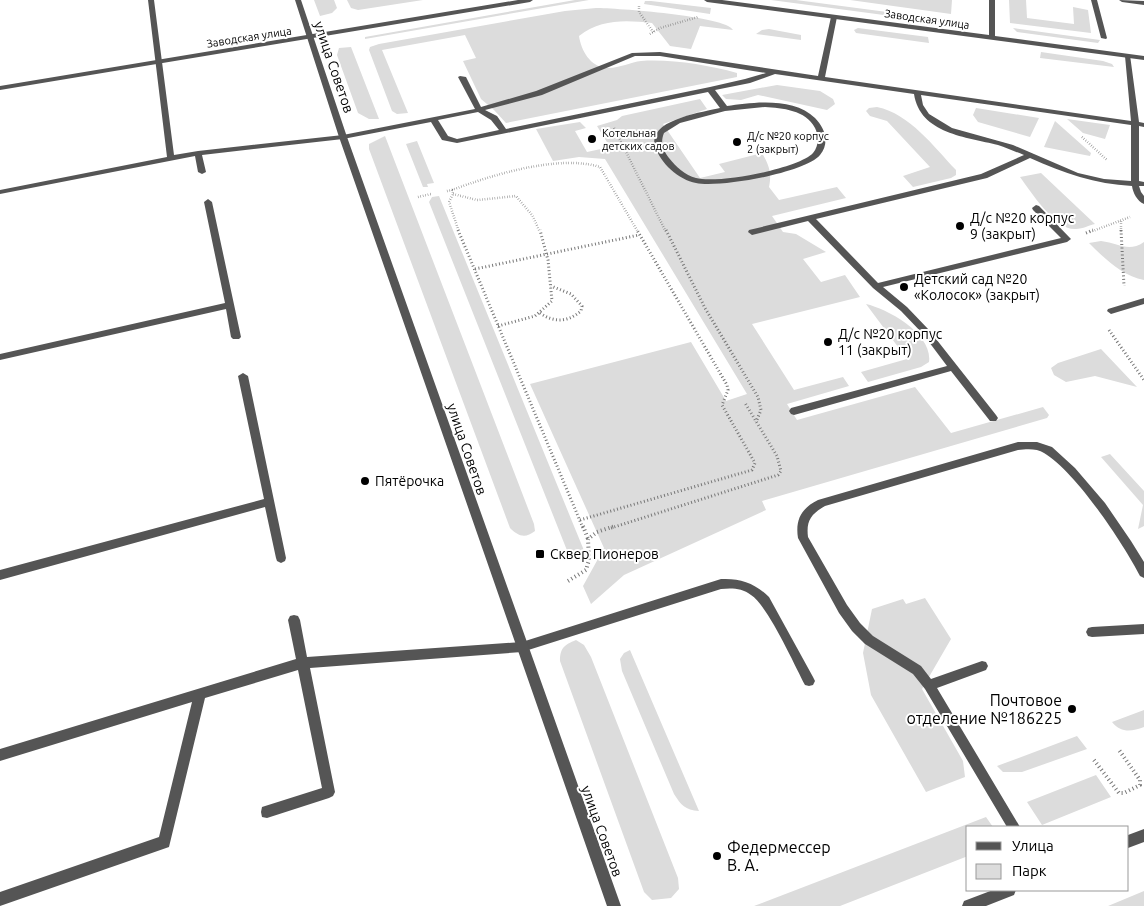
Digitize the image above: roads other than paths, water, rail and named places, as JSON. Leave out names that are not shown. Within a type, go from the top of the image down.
[{"type":"street","points":[[151,0],[171,159]]},
{"type":"street","name":"улица Советов","points":[[298,0],[343,137],[614,906]]},
{"type":"street","name":"Заводская улица","points":[[0,88],[530,0]]},
{"type":"street","name":"Заводская улица","points":[[707,0],[1144,58]]},
{"type":"street","points":[[992,0],[992,38]]},
{"type":"street","points":[[1094,0],[1104,38]]},
{"type":"street","points":[[1122,0],[1144,3]]},
{"type":"street","points":[[821,78],[834,17]]},
{"type":"street","points":[[0,192],[198,154],[343,137],[479,110],[539,93],[623,57],[648,53],[1144,124]]},
{"type":"street","points":[[1128,56],[1135,123],[1135,184],[1137,192],[1144,201]]},
{"type":"street","points":[[433,119],[440,133],[449,140],[504,131],[710,89],[762,77],[774,72]]},
{"type":"street","points":[[462,77],[479,110],[494,118],[504,131]]},
{"type":"street","points":[[710,89],[725,109]]},
{"type":"street","points":[[917,92],[924,112],[940,126],[1031,155],[1064,170],[1092,179],[1144,184]]},
{"type":"street","points":[[761,103],[800,112],[815,120],[820,126],[822,140],[820,148],[816,154],[802,163],[738,179],[708,183],[685,177],[660,152],[657,143],[661,132],[677,121],[725,109],[761,103]]},
{"type":"street","points":[[198,154],[202,172]]},
{"type":"street","points":[[752,232],[984,176],[1031,155]]},
{"type":"street","points":[[208,202],[236,337]]},
{"type":"street","points":[[876,286],[1066,239],[1036,208]]},
{"type":"street","points":[[810,218],[876,286],[916,320],[993,418]]},
{"type":"street","points":[[1111,311],[1144,301]]},
{"type":"street","points":[[0,357],[229,305]]},
{"type":"street","points":[[794,411],[954,367]]},
{"type":"street","points":[[243,376],[281,558]]},
{"type":"street","points":[[1013,826],[929,685],[917,670],[869,640],[843,609],[803,538],[801,528],[803,518],[810,509],[1018,446],[1035,446],[1050,451],[1073,475],[1112,521],[1143,569]]},
{"type":"street","points":[[0,575],[270,502]]},
{"type":"street","points":[[0,755],[302,663],[522,647],[721,584],[745,585],[757,591],[765,600],[809,681]]},
{"type":"street","points":[[267,812],[329,792],[294,620]]},
{"type":"street","points":[[1092,632],[1144,629]]},
{"type":"street","points":[[929,685],[982,666]]},
{"type":"street","points":[[0,898],[164,842],[200,694]]},
{"type":"street","points":[[1129,842],[1144,835]]},
{"type":"street","points":[[969,906],[1006,891]]},
{"type":"place","name":"Котельная детских садов","points":[[592,139]]},
{"type":"place","name":"Д/с №20 корпус 2 (закрыт)","points":[[737,142]]},
{"type":"place","name":"Д/с №20 корпус 9 (закрыт)","points":[[960,226]]},
{"type":"place","name":"Детский сад №20 «Колосок» (закрыт)","points":[[904,287]]},
{"type":"place","name":"Д/с №20 корпус 11 (закрыт)","points":[[828,342]]},
{"type":"place","name":"Пятёрочка","points":[[365,481]]},
{"type":"place","name":"Сквер Пионеров","points":[[540,554]]},
{"type":"place","name":"Почтовое отделение №186225","points":[[1072,709]]},
{"type":"place","name":"Федермессер В. А.","points":[[717,856]]}]
